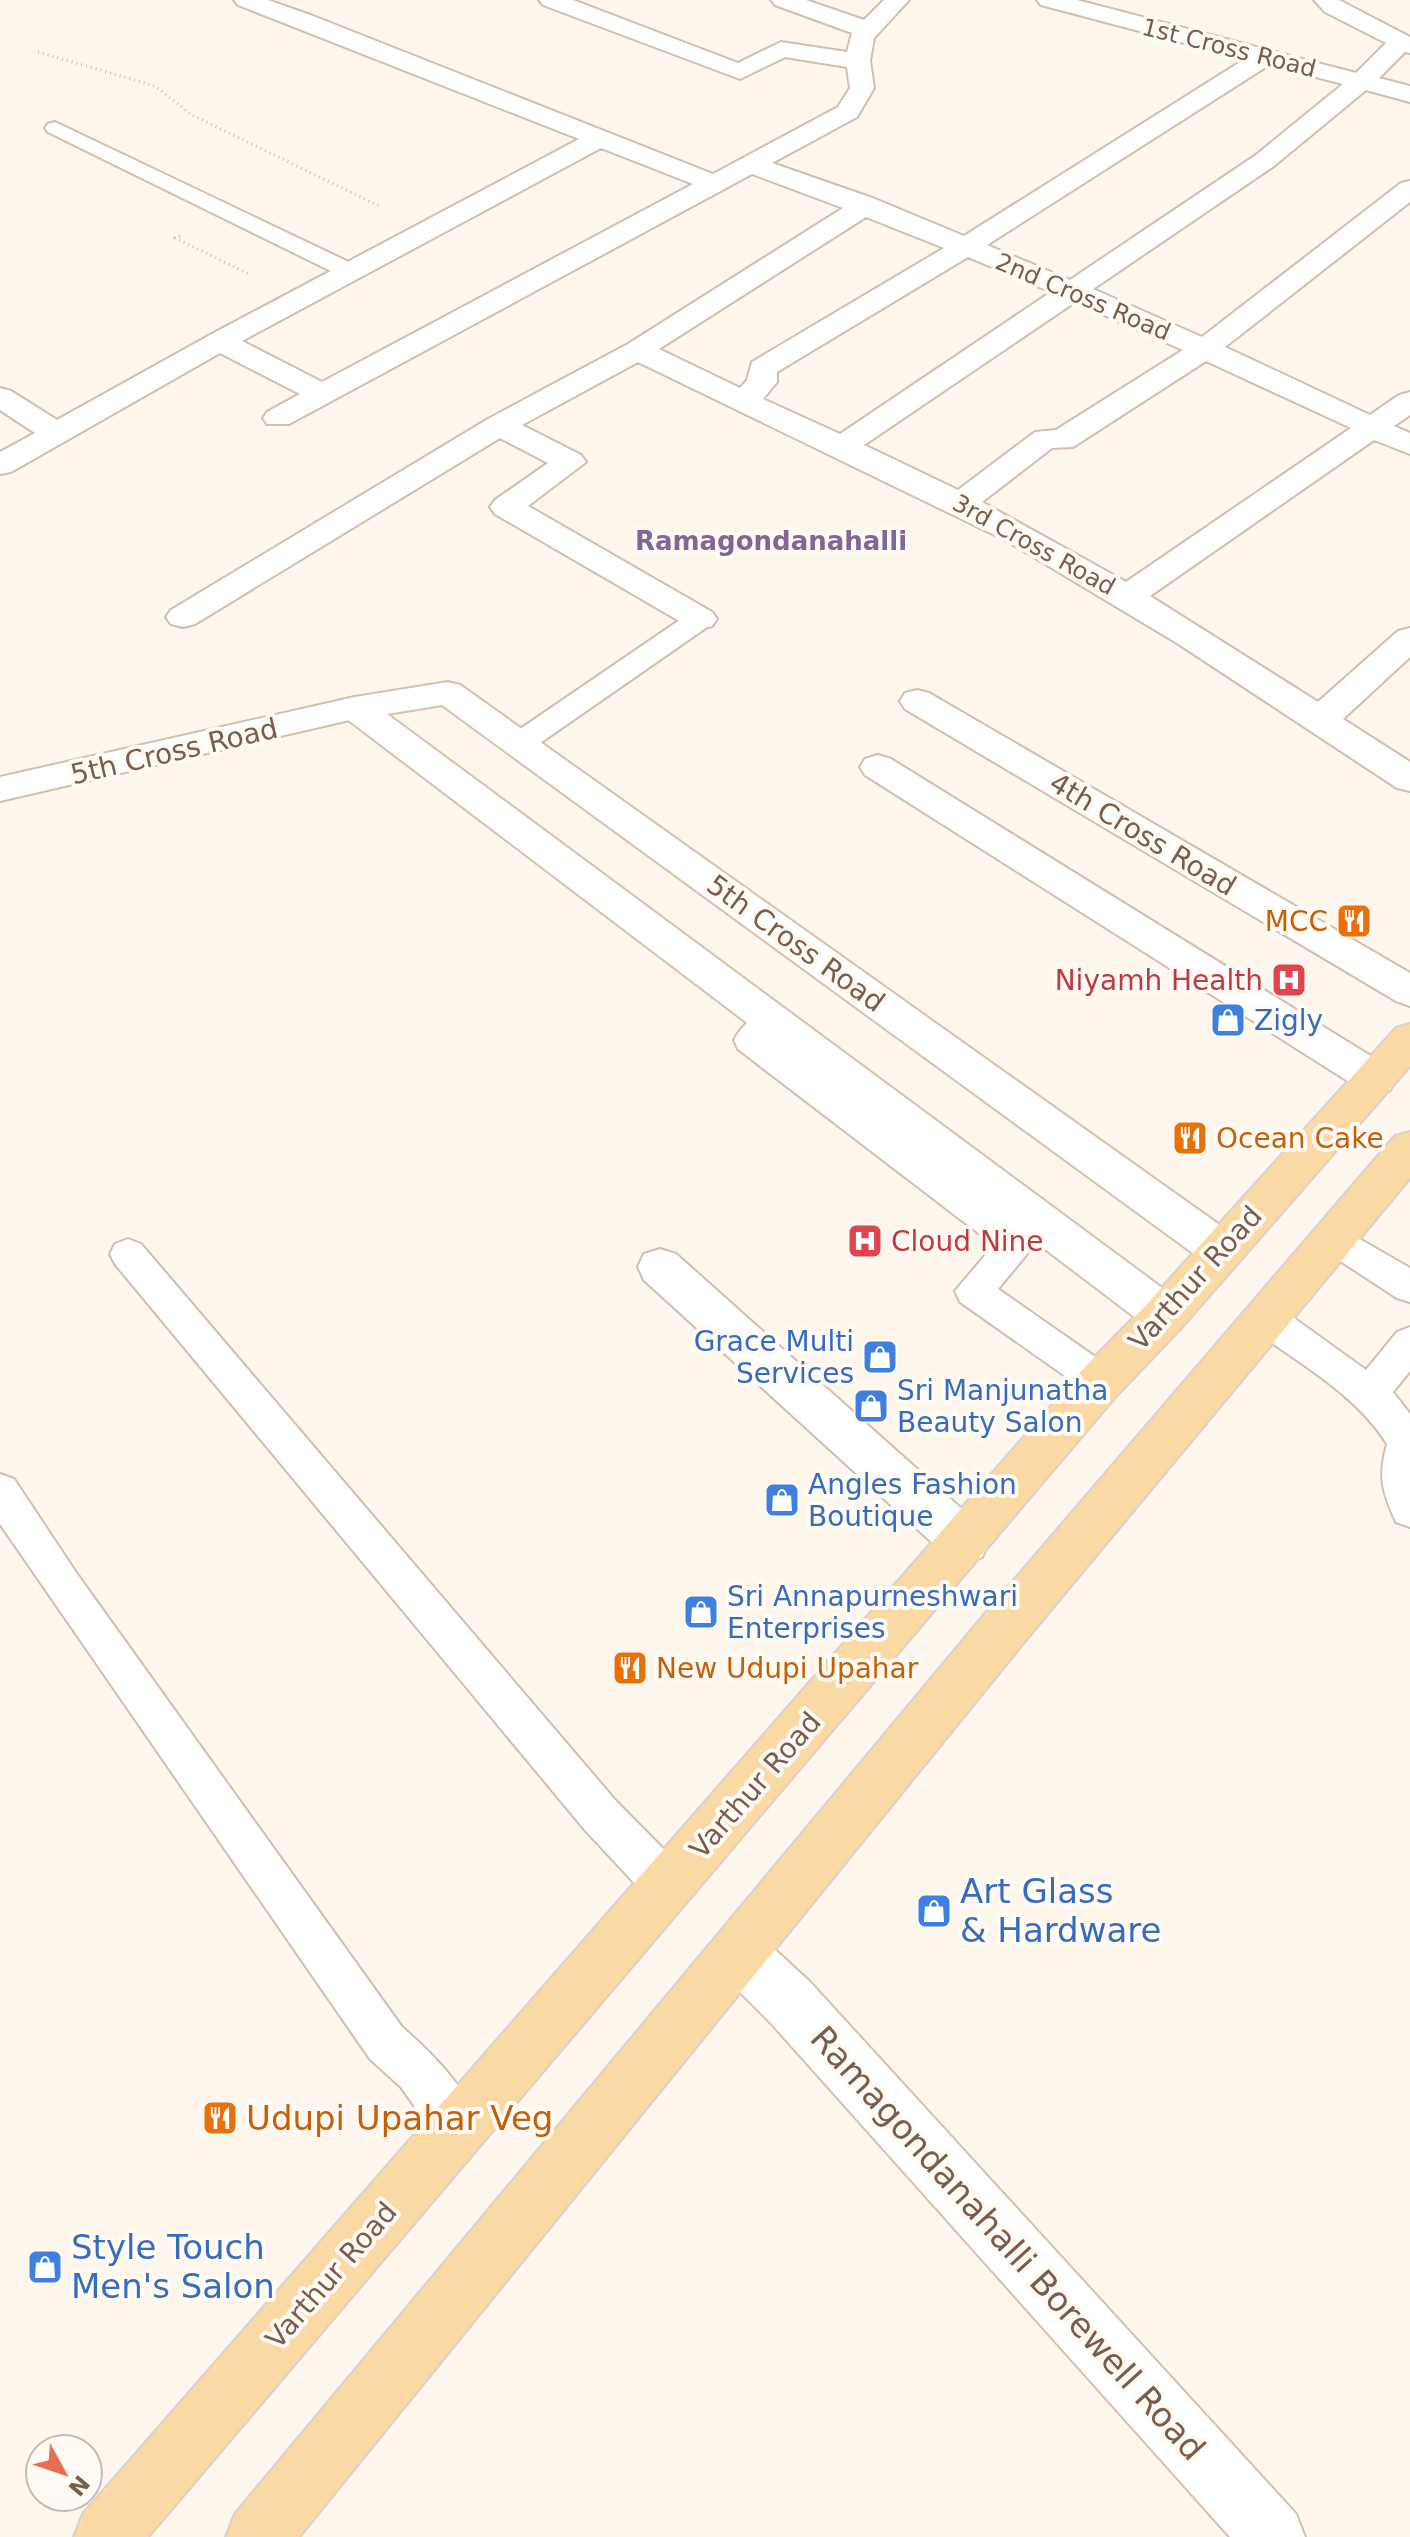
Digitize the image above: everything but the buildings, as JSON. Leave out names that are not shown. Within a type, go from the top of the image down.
[{"type":"main road","name":"Varthur Road","points":[[106,2537],[1101,1381],[1165,1315],[1220,1249],[1410,1039]]},
{"type":"main road","points":[[258,2537],[1002,1631],[1410,1148]]},
{"type":"street","points":[[246,0],[336,31],[597,140],[714,183]]},
{"type":"street","points":[[551,0],[740,72],[781,49],[858,61]]},
{"type":"street","points":[[783,0],[868,30]]},
{"type":"street","points":[[278,418],[848,112],[862,88],[858,61],[862,36],[897,0]]},
{"type":"street","name":"1st Cross Road","points":[[1049,0],[1410,94]]},
{"type":"street","points":[[840,448],[1243,177],[1405,44],[1326,0]]},
{"type":"street","points":[[742,403],[762,382],[762,368],[965,247],[1263,58]]},
{"type":"street","points":[[0,465],[220,341],[597,140]]},
{"type":"street","name":"2nd Cross Road","points":[[750,164],[866,205],[1206,348],[1410,445]]},
{"type":"street","points":[[960,503],[1046,438],[1062,440],[1206,348],[1410,189]]},
{"type":"street","points":[[183,617],[499,425],[638,350],[866,205]]},
{"type":"street","points":[[220,341],[322,394]]},
{"type":"street","name":"3rd Cross Road","points":[[638,350],[742,403],[960,503],[1128,596],[1410,779]]},
{"type":"street","points":[[0,397],[56,433]]},
{"type":"street","points":[[1128,596],[1410,401]]},
{"type":"street","points":[[499,425],[570,462],[506,507],[700,619]]},
{"type":"street","points":[[1320,720],[1410,639]]},
{"type":"street","name":"5th Cross Road","points":[[0,789],[40,783],[355,708],[448,693],[1220,1249]]},
{"type":"street","name":"4th Cross Road","points":[[917,701],[1410,991]]},
{"type":"street","points":[[355,708],[1165,1315]]},
{"type":"street","points":[[878,767],[1376,1079]]},
{"type":"street","points":[[660,1267],[919,1504],[965,1542]]},
{"type":"street","name":"Ramagondanahalli Borewell Road","points":[[739,1953],[790,2002],[1273,2537]]},
{"type":"lane","points":[[55,128],[351,272]]},
{"type":"lane","points":[[520,743],[700,619]]},
{"type":"lane","points":[[772,1020],[750,1040],[1018,1243],[973,1291],[1101,1381]]},
{"type":"lane","points":[[1335,1239],[1410,1287]]},
{"type":"lane","points":[[128,1254],[600,1815],[668,1886]]},
{"type":"lane","points":[[1267,1319],[1370,1394],[1388,1412],[1407,1442],[1399,1471],[1410,1510]]},
{"type":"lane","points":[[1370,1394],[1410,1343]]},
{"type":"lane","points":[[0,1491],[63,1587],[386,2043],[417,2071],[458,2127]]},
{"type":"path","points":[[38,52],[155,86],[192,115],[382,207],[423,233]]},
{"type":"place","name":"MCC","points":[[1354,921]]},
{"type":"place","name":"Niyamh Health","points":[[1289,980]]},
{"type":"place","name":"Zigly","points":[[1228,1020]]},
{"type":"place","name":"Ocean Cake","points":[[1190,1138]]},
{"type":"place","name":"Cloud Nine","points":[[865,1241]]},
{"type":"place","name":"Grace Multi Services","points":[[880,1357]]},
{"type":"place","name":"Sri Manjunatha Beauty Salon","points":[[871,1406]]},
{"type":"place","name":"Angles Fashion Boutique","points":[[782,1500]]},
{"type":"place","name":"Sri Annapurneshwari Enterprises","points":[[701,1612]]},
{"type":"place","name":"New Udupi Upahar","points":[[630,1668]]},
{"type":"place","name":"Art Glass & Hardware","points":[[934,1911]]},
{"type":"place","name":"Udupi Upahar Veg","points":[[220,2118]]},
{"type":"place","name":"Style Touch Men's Salon","points":[[45,2267]]},
{"type":"district","name":"Ramagondanahalli","points":[[771,541]]}]
